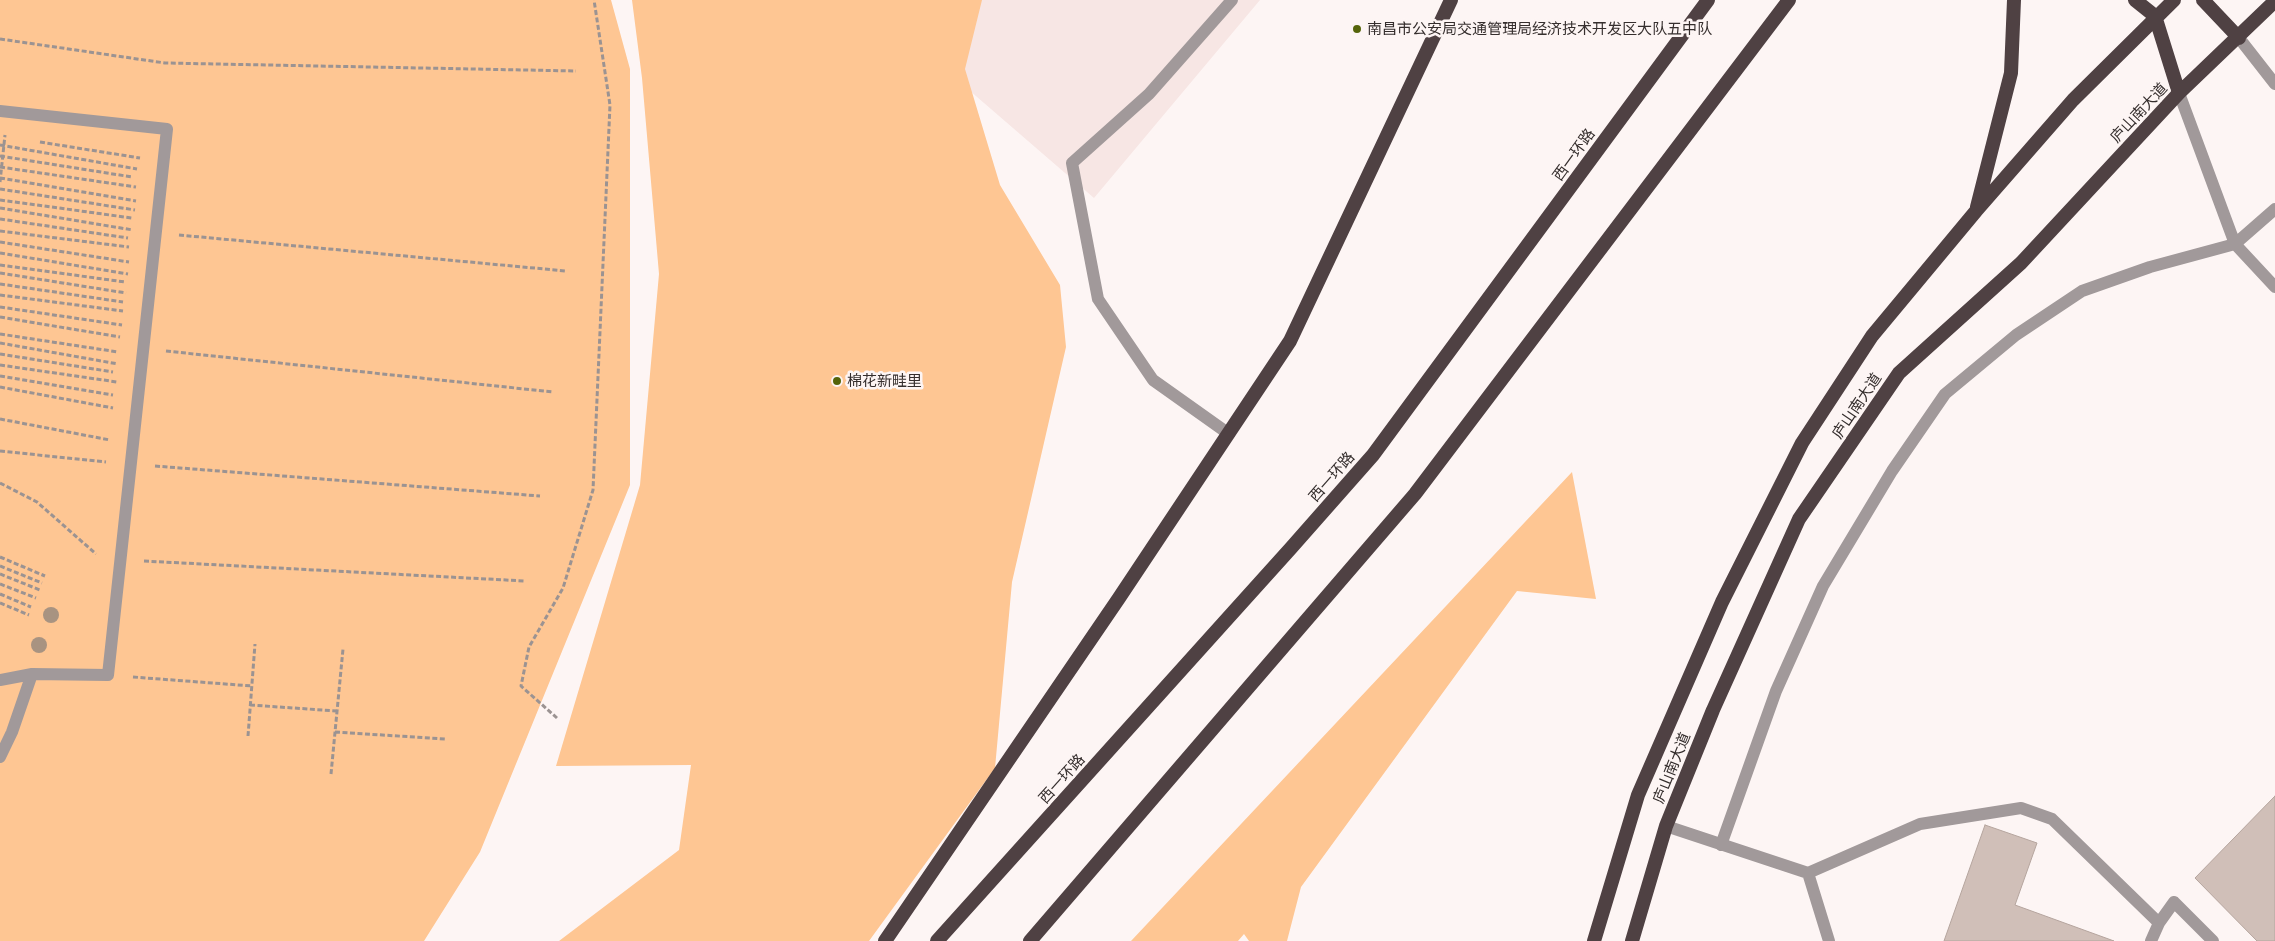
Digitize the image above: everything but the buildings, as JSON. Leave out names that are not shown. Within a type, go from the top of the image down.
[{"type":"highway","points":[[885,941],[1290,341],[1451,0]]},
{"type":"highway","name":"西一环路","points":[[937,941],[1373,455],[1708,0]]},
{"type":"highway","points":[[1030,941],[1415,494],[1789,0]]},
{"type":"highway","points":[[1976,211],[2012,73],[2014,0]]},
{"type":"highway","points":[[2135,0],[2156,16],[2179,93]]},
{"type":"highway","name":"庐山南大道","points":[[1594,941],[1638,795],[1722,602],[1802,443],[1872,336],[1976,211],[2073,100],[2174,0]]},
{"type":"highway","points":[[2203,0],[2238,38]]},
{"type":"highway","name":"庐山南大道","points":[[1632,941],[1666,826],[1712,710],[1799,519],[1899,374],[2021,263],[2179,93],[2275,1]]},
{"type":"lane","points":[[1229,434],[1153,380],[1098,299],[1072,163],[1150,94],[1232,0]]},
{"type":"lane","points":[[2238,38],[2275,84]]},
{"type":"lane","points":[[2179,93],[2234,244],[2275,287]]},
{"type":"lane","points":[[0,680],[32,674],[108,675],[167,129],[4,111]]},
{"type":"lane","points":[[1721,845],[1776,691],[1823,586],[1892,471],[1945,394],[2016,335],[2082,291],[2150,267],[2234,244],[2275,209]]},
{"type":"lane","points":[[0,757],[12,732],[32,674]]},
{"type":"lane","points":[[1666,826],[1808,873],[1920,824],[2021,808],[2052,819],[2159,923]]},
{"type":"lane","points":[[1808,873],[1829,941]]},
{"type":"lane","points":[[2151,941],[2159,923],[2174,902],[2213,941]]},
{"type":"path","points":[[557,718],[521,686],[530,647],[562,588],[593,490],[610,105],[594,0]]},
{"type":"path","points":[[0,39],[165,63],[576,71]]},
{"type":"path","points":[[4,111],[5,137],[2,146],[0,180],[136,201]]},
{"type":"path","points":[[0,136],[15,138]]},
{"type":"path","points":[[34,142],[140,158]]},
{"type":"path","points":[[2,146],[138,169]]},
{"type":"path","points":[[1,156],[132,177]]},
{"type":"path","points":[[1,167],[140,187]]},
{"type":"path","points":[[0,189],[143,211]]},
{"type":"path","points":[[0,200],[136,219]]},
{"type":"path","points":[[0,208],[133,230]]},
{"type":"path","points":[[0,219],[128,238]]},
{"type":"path","points":[[0,231],[135,248]]},
{"type":"path","points":[[156,233],[566,272]]},
{"type":"path","points":[[0,242],[132,262]]},
{"type":"path","points":[[0,252],[129,274]]},
{"type":"path","points":[[0,265],[131,283]]},
{"type":"path","points":[[0,273],[129,294]]},
{"type":"path","points":[[0,284],[123,302]]},
{"type":"path","points":[[0,296],[131,312]]},
{"type":"path","points":[[0,307],[127,326]]},
{"type":"path","points":[[0,317],[124,338]]},
{"type":"path","points":[[0,334],[121,352]]},
{"type":"path","points":[[0,343],[119,364]]},
{"type":"path","points":[[143,348],[553,392]]},
{"type":"path","points":[[0,354],[112,372]]},
{"type":"path","points":[[0,365],[120,382]]},
{"type":"path","points":[[0,376],[117,396]]},
{"type":"path","points":[[0,387],[122,410]]},
{"type":"path","points":[[0,419],[115,441]]},
{"type":"path","points":[[0,451],[130,464],[540,496]]},
{"type":"path","points":[[0,483],[36,502],[106,563],[120,560],[525,581]]},
{"type":"path","points":[[0,557],[45,576]]},
{"type":"path","points":[[0,566],[42,583]]},
{"type":"path","points":[[0,574],[40,590]]},
{"type":"path","points":[[0,584],[36,598]]},
{"type":"path","points":[[0,594],[31,607]]},
{"type":"path","points":[[0,603],[29,615]]},
{"type":"path","points":[[248,736],[255,644]]},
{"type":"path","points":[[331,774],[344,650]]},
{"type":"path","points":[[108,675],[252,686]]},
{"type":"path","points":[[250,705],[337,711]]},
{"type":"path","points":[[335,732],[445,739]]},
{"type":"shaded area","points":[[0,0],[611,0],[630,69],[630,485],[480,852],[424,941],[0,941]]},
{"type":"shaded area","points":[[632,0],[982,0],[965,69],[1000,185],[1060,285],[1066,347],[1012,582],[995,768],[869,941],[559,941],[679,850],[691,765],[556,766],[640,485],[659,274],[642,78]]},
{"type":"shaded area","points":[[917,0],[1260,0],[1094,198],[896,27]]},
{"type":"shaded area","points":[[1572,472],[1596,599],[1517,591],[1301,887],[1287,941],[1249,941],[1244,934],[1238,941],[1131,941]]},
{"type":"place","name":"南昌市公安局交通管理局经济技术开发区大队五中队","points":[[1357,29]]},
{"type":"place","name":"棉花新畦里","points":[[837,381]]}]
